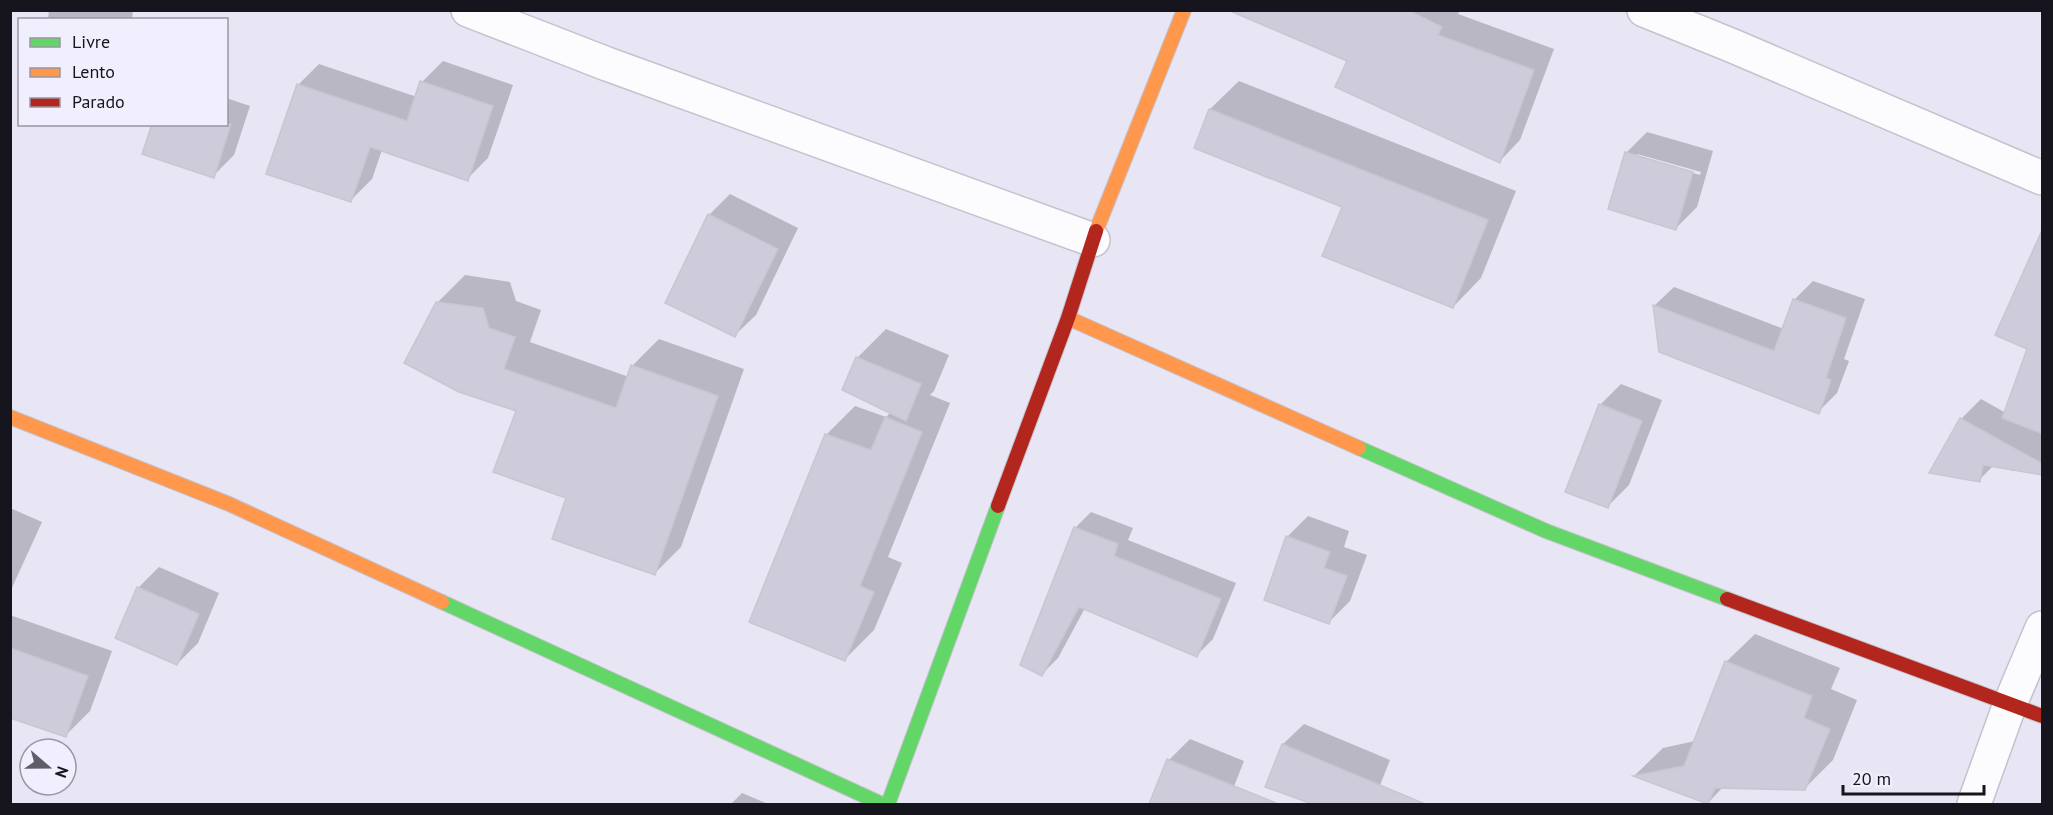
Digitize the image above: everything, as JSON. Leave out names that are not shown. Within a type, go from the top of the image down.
[{"type":"street","points":[[468,10],[607,64],[1093,240]]},
{"type":"street","points":[[888,804],[1068,318],[1093,240],[1184,10]]},
{"type":"street","points":[[1644,10],[2043,178]]},
{"type":"street","points":[[1068,318],[1546,531],[2043,716]]},
{"type":"street","points":[[10,417],[229,504],[882,804]]},
{"type":"street","points":[[1974,804],[2010,704],[2043,628]]},
{"type":"building","points":[[1228,10],[1408,10],[1442,27],[1438,35],[1534,70],[1500,163],[1335,87],[1347,61]]},
{"type":"building","points":[[420,81],[493,106],[468,181],[370,147],[351,202],[266,174],[297,84],[407,121]]},
{"type":"building","points":[[1209,109],[1488,220],[1453,308],[1322,256],[1342,207],[1194,148]]},
{"type":"building","points":[[231,124],[214,178],[142,154],[151,126],[228,126]]},
{"type":"building","points":[[1625,152],[1693,172],[1676,230],[1608,209]]},
{"type":"building","points":[[708,214],[778,249],[735,337],[665,303]]},
{"type":"building","points":[[2043,228],[2043,434],[2002,418],[2027,349],[1995,335]]},
{"type":"building","points":[[1793,299],[1846,318],[1826,378],[1831,380],[1819,414],[1659,352],[1653,305],[1774,351]]},
{"type":"building","points":[[436,302],[483,308],[489,328],[515,337],[504,369],[616,408],[631,365],[718,396],[655,575],[552,539],[566,498],[493,472],[516,411],[459,392],[404,363]]},
{"type":"building","points":[[856,357],[921,384],[906,421],[842,390]]},
{"type":"building","points":[[1599,404],[1642,421],[1608,508],[1565,492]]},
{"type":"building","points":[[885,417],[922,432],[860,586],[874,592],[845,661],[749,622],[825,434],[871,450]]},
{"type":"building","points":[[1960,418],[2043,464],[2043,475],[1983,465],[1980,482],[1929,473]]},
{"type":"building","points":[[1074,527],[1118,544],[1114,556],[1221,599],[1197,657],[1079,607],[1042,676],[1020,665]]},
{"type":"building","points":[[1286,536],[1330,552],[1324,568],[1347,576],[1329,624],[1264,600]]},
{"type":"building","points":[[137,587],[199,614],[177,665],[115,638]]},
{"type":"building","points":[[10,648],[88,676],[66,737],[10,718]]},
{"type":"building","points":[[1725,661],[1812,696],[1804,718],[1830,729],[1805,790],[1715,788],[1708,804],[1633,776],[1684,766]]},
{"type":"building","points":[[1282,744],[1425,804],[1312,804],[1265,787]]},
{"type":"building","points":[[1167,759],[1276,803],[1276,804],[1149,804]]},
{"type":"traffic: fast","points":[[1359,448],[1546,531],[1727,599]]},
{"type":"traffic: fast","points":[[888,804],[998,506]]},
{"type":"traffic: fast","points":[[442,602],[882,804]]},
{"type":"traffic: slow","points":[[1096,231],[1184,10]]},
{"type":"traffic: slow","points":[[1068,318],[1359,448]]},
{"type":"traffic: slow","points":[[10,417],[229,504],[442,602]]},
{"type":"traffic: jam","points":[[998,506],[1068,318],[1096,231]]},
{"type":"traffic: jam","points":[[1727,599],[2042,716]]}]
